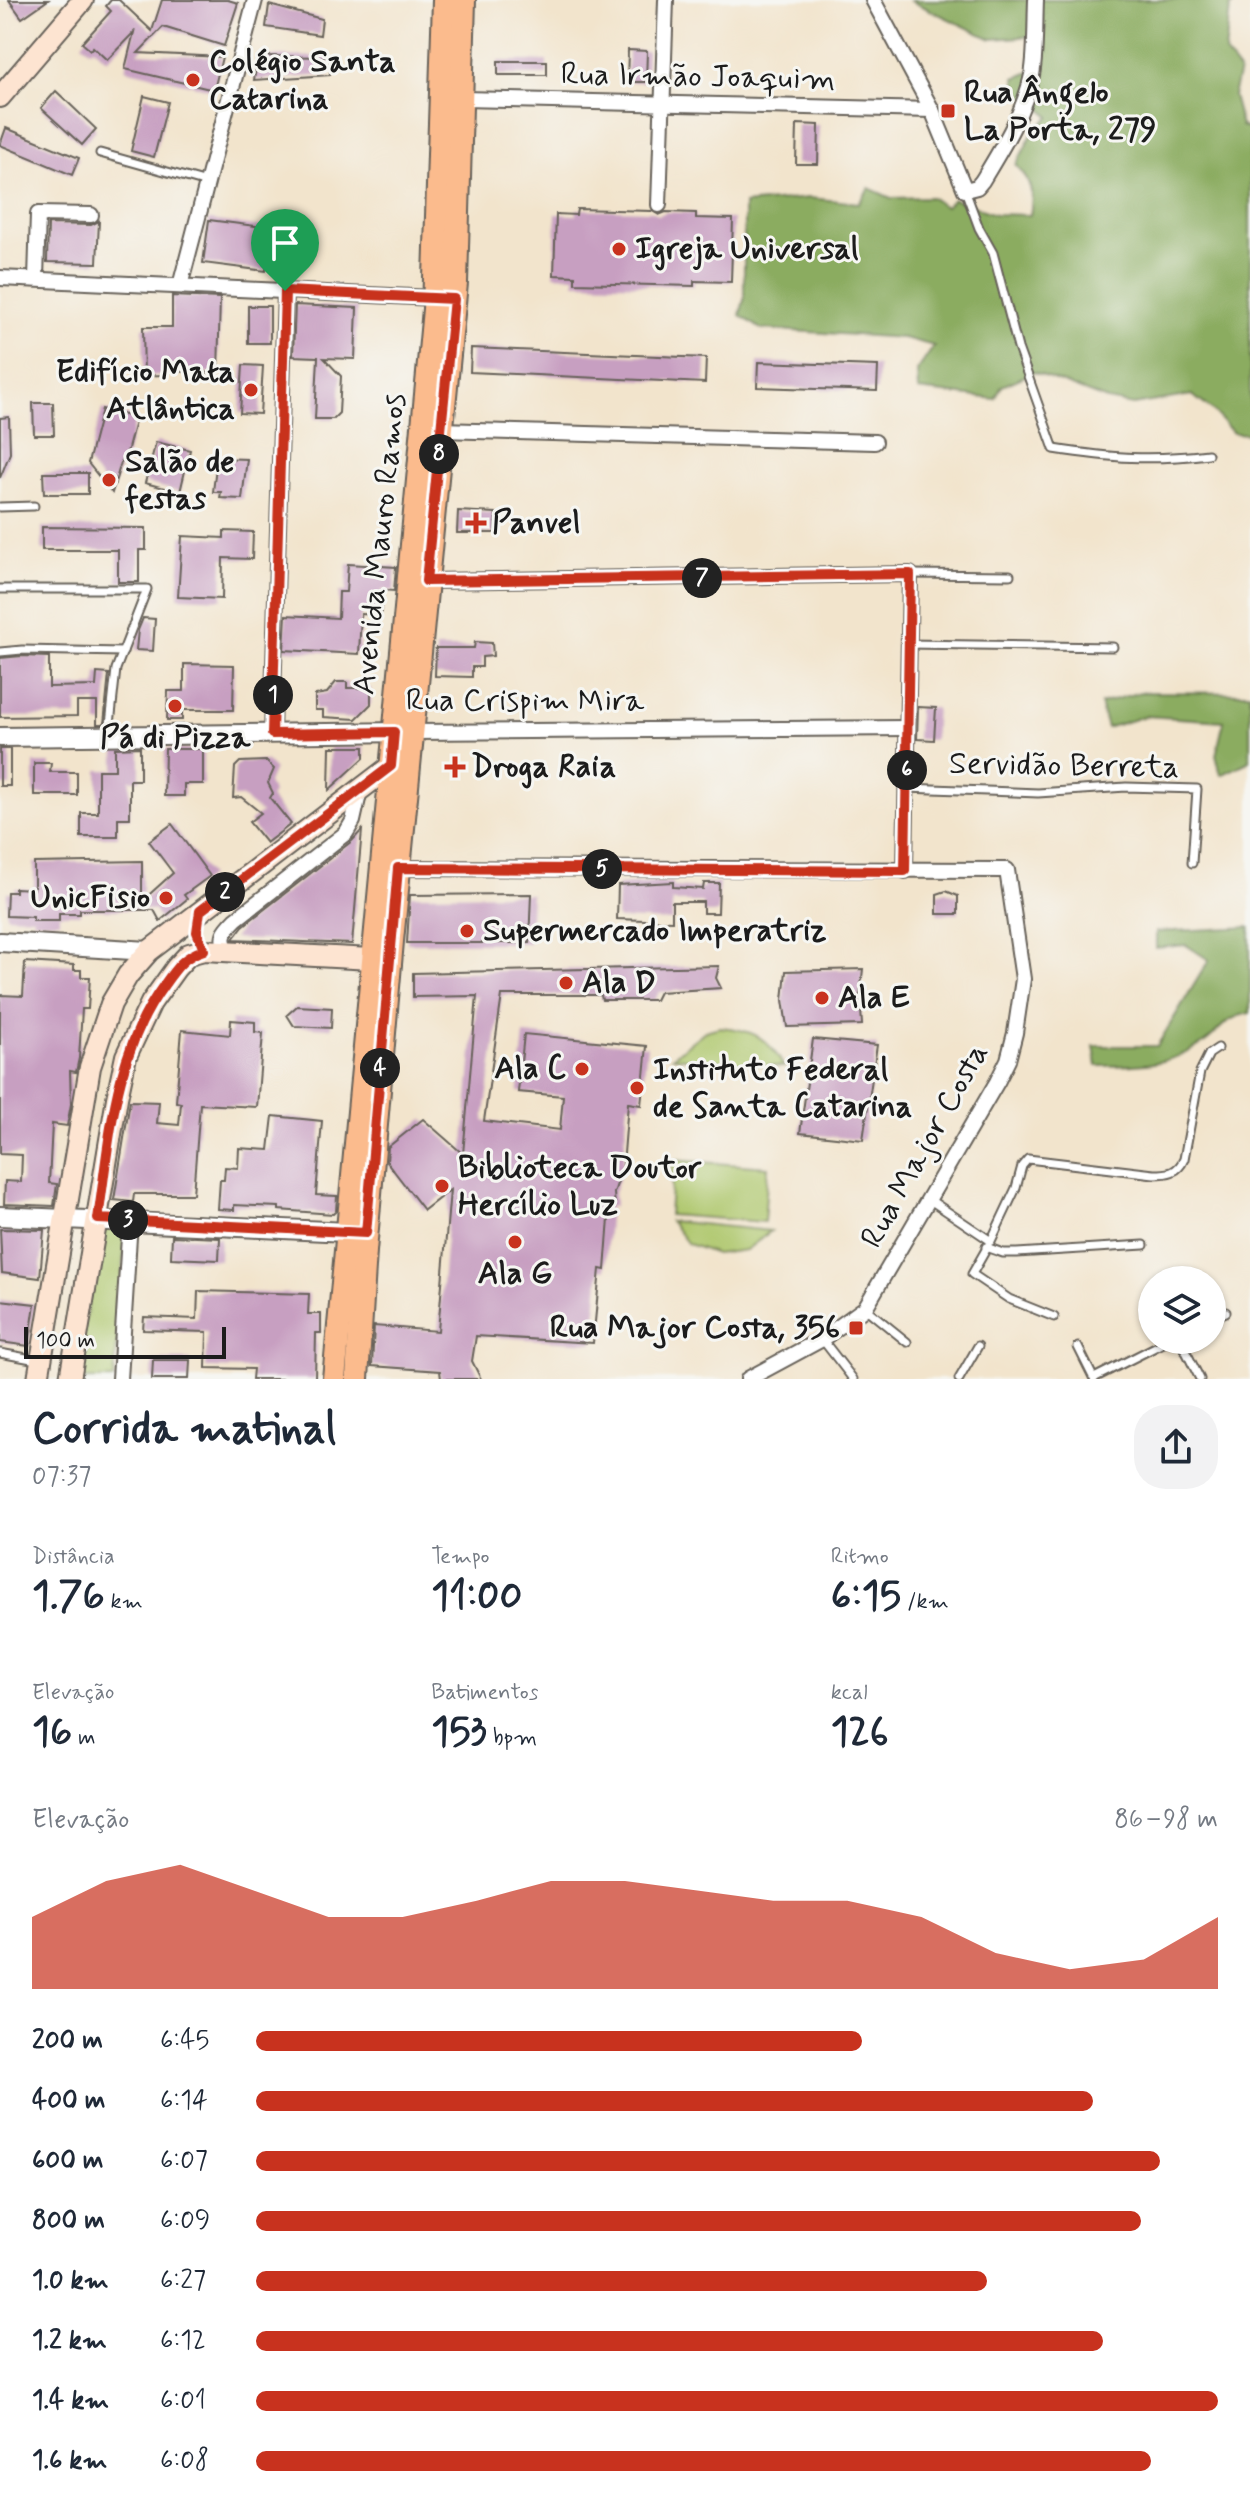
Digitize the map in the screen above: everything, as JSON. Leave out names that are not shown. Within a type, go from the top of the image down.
[{"type":"main road","name":"Avenida Mauro Ramos","points":[[402,732],[426,581],[441,430],[445,298],[444,0]]},
{"type":"main road","name":"Avenida Mauro Ramos","points":[[334,1379],[357,1232],[445,298],[462,99],[464,0]]},
{"type":"main road","points":[[1,94],[78,2]]},
{"type":"main road","name":"Avenida Mauro Ramos","points":[[382,960],[398,868],[399,772]]},
{"type":"main road","points":[[40,1370],[94,1048],[118,989],[149,951],[200,911],[360,790],[399,772]]},
{"type":"main road","points":[[200,911],[197,932],[204,950]]},
{"type":"main road","points":[[70,1379],[126,1056],[151,1003],[180,963],[189,954],[204,950],[382,960]]},
{"type":"main road","points":[[149,951],[165,953],[180,963]]},
{"type":"main road","name":"Avenida Mauro Ramos","points":[[357,1232],[357,1379]]},
{"type":"street","points":[[180,286],[255,0]]},
{"type":"street","points":[[659,205],[666,0]]},
{"type":"street","points":[[873,0],[932,110],[965,190],[977,187],[982,181],[1006,141],[1026,96],[1033,71],[1036,0]]},
{"type":"street","name":"Rua Irmão Joaquim","points":[[462,99],[932,110]]},
{"type":"street","points":[[36,279],[38,214],[91,215]]},
{"type":"street","points":[[0,278],[445,298]]},
{"type":"street","points":[[272,734],[285,291]]},
{"type":"street","points":[[441,430],[875,442]]},
{"type":"street","points":[[398,868],[905,871],[910,574],[426,581]]},
{"type":"street","name":"Rua Crispim Mira","points":[[0,737],[907,728]]},
{"type":"street","points":[[227,951],[222,939],[225,930],[236,919],[346,833],[353,821],[360,790]]},
{"type":"street","name":"Rua Major Costa","points":[[748,1379],[822,1339],[865,1308],[1008,1060],[1023,979],[1007,870],[905,871]]},
{"type":"street","points":[[0,942],[149,951]]},
{"type":"street","points":[[0,1216],[357,1232]]},
{"type":"street","points":[[120,1379],[130,1221]]},
{"type":"lane","points":[[100,153],[207,183]]},
{"type":"lane","points":[[965,190],[979,228],[993,253],[1023,363],[1054,449],[1112,458],[1159,460],[1208,454]]},
{"type":"lane","points":[[0,507],[34,506]]},
{"type":"lane","points":[[910,574],[1010,575]]},
{"type":"lane","points":[[0,589],[147,589],[115,679],[109,736]]},
{"type":"lane","points":[[908,644],[1113,647]]},
{"type":"lane","points":[[0,652],[123,652]]},
{"type":"lane","name":"Servidão Berreta","points":[[906,788],[1038,793],[1126,787],[1197,789],[1192,863]]},
{"type":"lane","points":[[1054,1317],[1009,1299],[972,1274],[1016,1188],[1022,1166],[1028,1159],[1154,1174],[1169,1174],[1179,1169],[1184,1159],[1200,1072],[1209,1054],[1218,1048]]},
{"type":"lane","points":[[928,1198],[1003,1253],[1144,1245]]},
{"type":"lane","points":[[865,1308],[907,1342]]},
{"type":"lane","points":[[822,1339],[853,1379]]},
{"type":"lane","points":[[959,1379],[978,1346]]},
{"type":"lane","points":[[1078,1347],[1094,1378],[1141,1354]]},
{"type":"lane","points":[[0,1353],[40,1370]]},
{"type":"lane","points":[[1187,1354],[1200,1379]]},
{"type":"green space","points":[[909,0],[1238,0],[1230,7],[1225,53],[1239,71],[1233,96],[1241,126],[1250,130],[1250,434],[1233,433],[1213,411],[1192,395],[1133,405],[1107,400],[1034,372],[1002,386],[995,399],[918,390],[917,371],[934,346],[903,338],[761,329],[740,315],[744,300],[744,204],[809,198],[859,203],[869,188],[891,198],[931,197],[945,207],[953,199],[995,214],[1030,215],[1030,188],[1016,165],[1033,132],[1050,116],[1017,91],[1015,78],[1043,67],[1037,36],[991,39]]},
{"type":"green space","points":[[1140,692],[1250,693],[1250,761],[1221,775],[1216,755],[1224,721],[1145,716],[1107,728],[1100,704]]},
{"type":"green space","points":[[1250,927],[1250,1013],[1227,1022],[1207,1041],[1174,1058],[1150,1064],[1097,1066],[1094,1046],[1157,1046],[1209,960],[1186,945],[1156,948],[1156,932]]},
{"type":"green space","points":[[720,1027],[742,1030],[759,1037],[784,1067],[672,1057],[705,1031]]},
{"type":"green space","points":[[673,1160],[768,1167],[764,1222],[669,1215]]},
{"type":"green space","points":[[670,1221],[771,1231],[746,1250],[716,1254],[688,1244]]},
{"type":"green space","points":[[100,1226],[126,1227],[114,1379],[76,1379]]},
{"type":"building","points":[[9,0],[48,0],[22,18]]},
{"type":"building","points":[[111,0],[119,0],[152,31],[162,0],[228,0],[238,3],[224,46],[163,27],[138,53],[222,57],[214,90],[125,69],[134,32],[107,60],[93,47],[90,50],[82,43],[111,11],[106,6]]},
{"type":"building","points":[[269,5],[322,19],[320,35],[266,27]]},
{"type":"building","points":[[628,50],[647,51],[646,82],[627,82]]},
{"type":"building","points":[[258,56],[330,57],[330,75],[254,80]]},
{"type":"building","points":[[498,61],[547,61],[547,75],[498,75]]},
{"type":"building","points":[[56,91],[96,129],[82,145],[41,108]]},
{"type":"building","points":[[144,96],[168,102],[154,157],[131,151]]},
{"type":"building","points":[[797,124],[819,125],[818,164],[796,164]]},
{"type":"building","points":[[6,128],[79,158],[72,175],[0,145]]},
{"type":"building","points":[[577,209],[652,211],[659,215],[666,212],[696,213],[696,218],[733,219],[731,282],[694,281],[694,286],[575,283],[575,276],[554,275],[556,214],[576,215]]},
{"type":"building","points":[[209,220],[271,228],[266,271],[203,263]]},
{"type":"building","points":[[99,221],[97,263],[47,262],[48,224],[91,225]]},
{"type":"building","points":[[172,296],[220,298],[218,373],[162,371],[162,375],[144,376],[143,327],[172,327]]},
{"type":"building","points":[[295,305],[357,308],[355,359],[324,358],[341,376],[339,413],[333,419],[315,419],[318,357],[293,356]]},
{"type":"building","points":[[248,306],[270,306],[270,343],[248,343]]},
{"type":"building","points":[[471,348],[706,358],[705,383],[470,372]]},
{"type":"building","points":[[758,362],[878,366],[877,391],[757,387]]},
{"type":"building","name":"Edifício Mata Atlântica","points":[[243,365],[263,366],[260,414],[240,413]]},
{"type":"building","points":[[33,403],[53,403],[54,435],[34,435]]},
{"type":"building","points":[[102,409],[136,418],[112,493],[88,463]]},
{"type":"building","points":[[9,417],[10,453],[0,478],[0,418]]},
{"type":"building","points":[[156,442],[190,450],[180,492],[145,483]]},
{"type":"building","points":[[217,458],[247,459],[242,499],[220,498],[221,492],[213,492]]},
{"type":"building","points":[[43,473],[88,473],[88,494],[44,494]]},
{"type":"building","name":"Panvel","points":[[458,511],[496,513],[495,533],[457,533]]},
{"type":"building","points":[[42,527],[146,528],[146,550],[139,550],[139,582],[118,582],[118,550],[42,550]]},
{"type":"building","points":[[224,531],[253,532],[252,559],[223,558],[222,599],[178,597],[182,536],[224,538]]},
{"type":"building","points":[[348,564],[396,567],[394,591],[382,590],[381,615],[361,614],[359,654],[284,650],[286,615],[338,618],[339,592],[346,592]]},
{"type":"building","points":[[143,618],[155,619],[153,651],[136,650]]},
{"type":"building","points":[[475,642],[492,643],[493,656],[482,657],[482,667],[472,667],[472,677],[435,676],[436,648],[474,648]]},
{"type":"building","points":[[49,657],[49,687],[96,686],[97,673],[109,674],[104,724],[97,724],[97,702],[77,702],[77,716],[0,717],[0,658]]},
{"type":"building","points":[[184,664],[234,665],[233,710],[182,710],[182,720],[167,720],[168,691],[184,691]]},
{"type":"building","points":[[336,682],[347,682],[347,688],[371,688],[371,704],[356,719],[323,717],[323,710],[315,710],[315,695],[327,693]]},
{"type":"building","points":[[918,707],[936,708],[934,740],[917,739]]},
{"type":"building","points":[[140,747],[140,780],[130,780],[130,818],[118,818],[118,837],[81,837],[81,813],[98,813],[98,770],[115,770],[115,748]]},
{"type":"building","points":[[330,747],[364,747],[364,758],[329,790]]},
{"type":"building","points":[[0,749],[10,749],[10,786],[0,786]]},
{"type":"building","points":[[165,749],[203,749],[203,784],[184,784],[184,796],[164,796]]},
{"type":"building","points":[[266,761],[274,769],[268,783],[273,793],[270,798],[291,824],[266,843],[249,822],[261,813],[241,797],[233,798],[235,767],[240,762]]},
{"type":"building","points":[[34,763],[51,763],[50,772],[77,772],[77,795],[34,795]]},
{"type":"building","points":[[172,824],[210,876],[184,895],[187,899],[160,921],[154,910],[80,910],[80,914],[59,914],[59,921],[33,921],[33,917],[6,916],[7,892],[15,892],[15,888],[34,889],[34,863],[142,861],[142,901],[173,873],[149,841]]},
{"type":"building","points":[[362,830],[352,944],[233,939],[243,926]]},
{"type":"building","points":[[673,882],[673,887],[703,889],[704,883],[719,883],[718,913],[703,913],[703,902],[672,902],[672,921],[617,919],[618,885]]},
{"type":"building","points":[[946,891],[958,896],[958,914],[937,914],[937,894]]},
{"type":"building","name":"Supermercado Imperatriz","points":[[531,894],[529,943],[407,943],[410,895]]},
{"type":"building","points":[[25,962],[74,965],[74,970],[81,970],[81,977],[90,977],[88,1009],[82,1009],[79,1058],[76,1072],[70,1071],[71,1104],[67,1126],[52,1124],[49,1183],[57,1184],[54,1206],[4,1204],[5,1181],[21,1182],[22,1155],[0,1154],[0,995],[23,996]]},
{"type":"building","points":[[719,966],[716,978],[721,988],[659,992],[655,1000],[602,1000],[601,995],[502,995],[484,1121],[560,1130],[563,1096],[518,1092],[524,1034],[647,1046],[641,1105],[628,1103],[623,1166],[614,1193],[615,1207],[610,1206],[605,1270],[600,1269],[593,1343],[476,1336],[472,1361],[481,1379],[441,1379],[440,1371],[372,1366],[374,1326],[438,1331],[450,1190],[424,1210],[387,1162],[388,1147],[423,1119],[463,1154],[477,996],[413,997],[413,973]]},
{"type":"building","name":"Ala E","points":[[863,969],[860,995],[862,1025],[787,1027],[783,1000],[786,971]]},
{"type":"building","points":[[297,1006],[332,1008],[331,1028],[294,1026],[287,1015]]},
{"type":"building","points":[[231,1020],[255,1022],[255,1032],[263,1033],[257,1107],[200,1104],[193,1194],[134,1194],[133,1202],[114,1200],[130,1101],[159,1102],[157,1123],[179,1125],[181,1103],[176,1102],[182,1030],[230,1035]]},
{"type":"building","points":[[813,1039],[877,1045],[863,1140],[800,1133]]},
{"type":"building","points":[[273,1116],[322,1121],[316,1195],[337,1196],[333,1214],[234,1205],[234,1210],[218,1209],[220,1180],[224,1180],[225,1167],[238,1168],[239,1148],[269,1150]]},
{"type":"building","points":[[0,1229],[44,1230],[40,1278],[2,1273]]},
{"type":"building","points":[[172,1236],[220,1238],[219,1260],[171,1258]]},
{"type":"building","points":[[198,1291],[309,1294],[308,1314],[321,1314],[321,1333],[316,1333],[315,1379],[252,1379],[253,1369],[206,1368],[207,1332],[143,1330],[144,1317],[197,1319]]},
{"type":"building","points":[[0,1300],[35,1304],[29,1346],[0,1342]]},
{"type":"building","points":[[153,1360],[190,1360],[189,1379],[152,1379]]},
{"type":"place","name":"Colégio Santa Catarina","points":[[193,80]]},
{"type":"place","name":"Rua Ângelo La Porta, 279","points":[[948,111]]},
{"type":"place","name":"Igreja Universal","points":[[619,249]]},
{"type":"place","name":"Edifício Mata Atlântica","points":[[251,390]]},
{"type":"place","name":"Salão de festas","points":[[109,480]]},
{"type":"place","name":"Panvel","points":[[476,523]]},
{"type":"place","name":"Pá di Pizza","points":[[175,706]]},
{"type":"place","name":"Droga Raia","points":[[455,767]]},
{"type":"place","name":"UnicFisio","points":[[166,898]]},
{"type":"place","name":"Supermercado Imperatriz","points":[[467,931]]},
{"type":"place","name":"Ala D","points":[[566,983]]},
{"type":"place","name":"Ala E","points":[[822,998]]},
{"type":"place","name":"Ala C","points":[[582,1069]]},
{"type":"place","name":"Instituto Federal de Santa Catarina","points":[[637,1088]]},
{"type":"place","name":"Biblioteca Doutor Hercílio Luz","points":[[442,1186]]},
{"type":"place","name":"Ala G","points":[[515,1242]]},
{"type":"place","name":"Rua Major Costa, 356","points":[[856,1328]]},
{"type":"route","points":[[285,291],[454,299],[426,581],[910,574],[905,871],[398,868],[366,1233],[98,1219],[126,1056],[151,1003],[176,968],[189,954],[204,950],[197,932],[200,911],[391,766],[394,732],[272,734],[285,291]]}]
